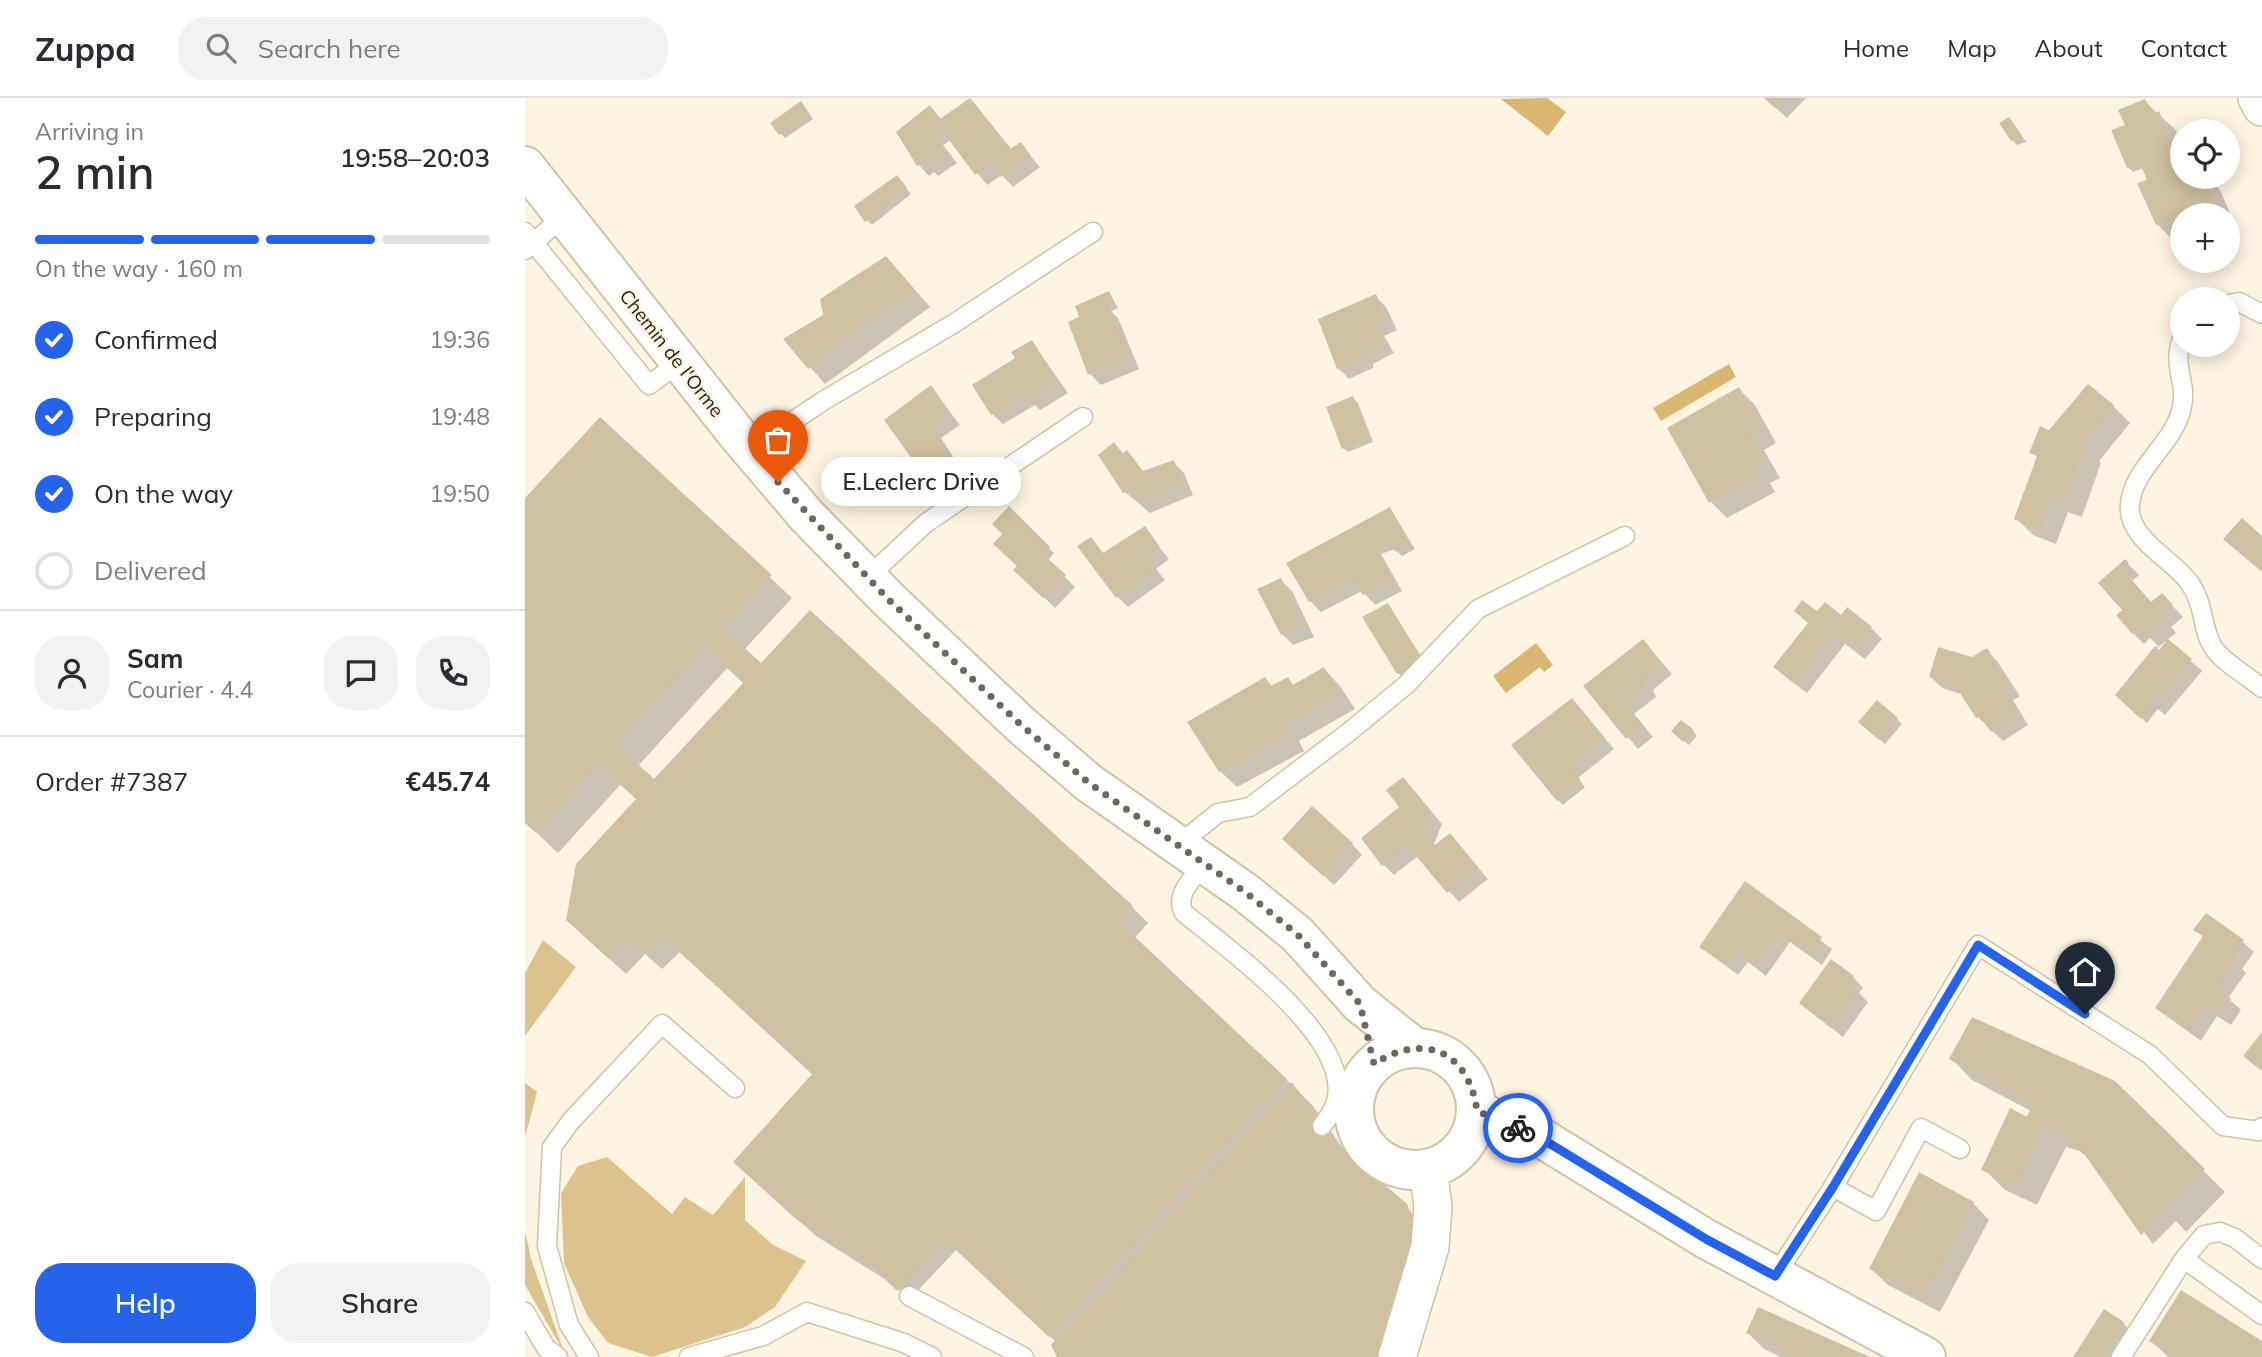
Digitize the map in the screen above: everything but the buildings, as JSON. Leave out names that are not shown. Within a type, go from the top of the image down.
[{"type":"street","points":[[2257,98],[2262,107]]},
{"type":"street","name":"Chemin de l'Orme","points":[[526,170],[750,450],[867,578],[1020,724],[1089,783],[1245,892],[1298,935],[1360,1004],[1414,1046]]},
{"type":"street","name":"Chemin de l'Orme","points":[[1360,1004],[1374,1064]]},
{"type":"street","points":[[1414,1046],[1430,1048],[1449,1057],[1465,1072],[1474,1090],[1477,1111],[1473,1131],[1462,1149],[1447,1162],[1428,1169],[1408,1170],[1389,1164],[1372,1153],[1354,1118],[1355,1098],[1361,1079],[1374,1064],[1393,1051],[1414,1046]]},
{"type":"street","points":[[1477,1111],[1539,1137],[1706,1239],[1926,1357]]},
{"type":"street","points":[[1397,1357],[1430,1247],[1433,1206],[1428,1169]]},
{"type":"lane","points":[[564,216],[528,242],[649,385],[680,362]]},
{"type":"lane","points":[[750,450],[823,401],[953,324],[1093,232]]},
{"type":"lane","points":[[2240,303],[2262,314]]},
{"type":"lane","points":[[2175,357],[2186,393],[2177,427],[2139,480],[2130,500],[2129,516],[2143,537],[2189,582],[2203,609],[2213,648],[2262,688]]},
{"type":"lane","points":[[867,578],[926,523],[1083,417]]},
{"type":"lane","points":[[1322,1126],[1337,1097],[1329,1052],[1256,971],[1184,913],[1179,905],[1190,855],[1219,813],[1250,807],[1349,732],[1406,685],[1478,610],[1625,536]]},
{"type":"lane","points":[[1775,1276],[1833,1187],[1978,945],[2150,1055],[2223,1126],[2258,1131],[2262,1127]]},
{"type":"lane","points":[[589,1357],[569,1325],[547,1246],[552,1147],[571,1121],[662,1024],[735,1088]]},
{"type":"lane","points":[[1833,1187],[1876,1211],[1921,1128],[1959,1149]]},
{"type":"lane","points":[[2121,1357],[2184,1259],[2204,1235],[2220,1232],[2235,1238],[2262,1259]]},
{"type":"lane","points":[[2184,1259],[2262,1315]]},
{"type":"lane","points":[[909,1296],[1024,1357]]},
{"type":"lane","points":[[525,1312],[545,1348],[558,1357]]},
{"type":"lane","points":[[689,1357],[763,1336],[807,1312],[904,1343],[932,1357]]},
{"type":"shaded area","points":[[1547,98],[1566,112],[1548,136],[1501,99]]},
{"type":"shaded area","points":[[1729,364],[1736,377],[1661,421],[1653,408]]},
{"type":"shaded area","points":[[1536,643],[1553,665],[1544,672],[1540,667],[1506,693],[1493,676]]},
{"type":"shaded area","points":[[543,940],[576,967],[525,1036],[525,973]]},
{"type":"shaded area","points":[[525,1083],[537,1092],[525,1137]]},
{"type":"shaded area","points":[[607,1157],[672,1214],[685,1197],[713,1215],[745,1177],[745,1220],[773,1245],[806,1261],[775,1307],[745,1327],[652,1357],[608,1343],[588,1317],[564,1263],[561,1193],[578,1166]]},
{"type":"shaded area","points":[[525,1230],[531,1259],[564,1352],[525,1285]]},
{"type":"way so far","points":[[778,482],[888,599],[1020,724],[1089,783],[1245,892],[1298,935],[1360,1004],[1374,1064],[1393,1051],[1414,1046],[1430,1048],[1449,1057],[1465,1072],[1474,1090],[1477,1111],[1518,1128]]},
{"type":"place","name":"E.Leclerc Drive","points":[[778,482]]},
{"type":"route","points":[[1518,1128],[1539,1137],[1706,1239],[1775,1276],[1833,1187],[1978,945],[2085,1014]]}]
